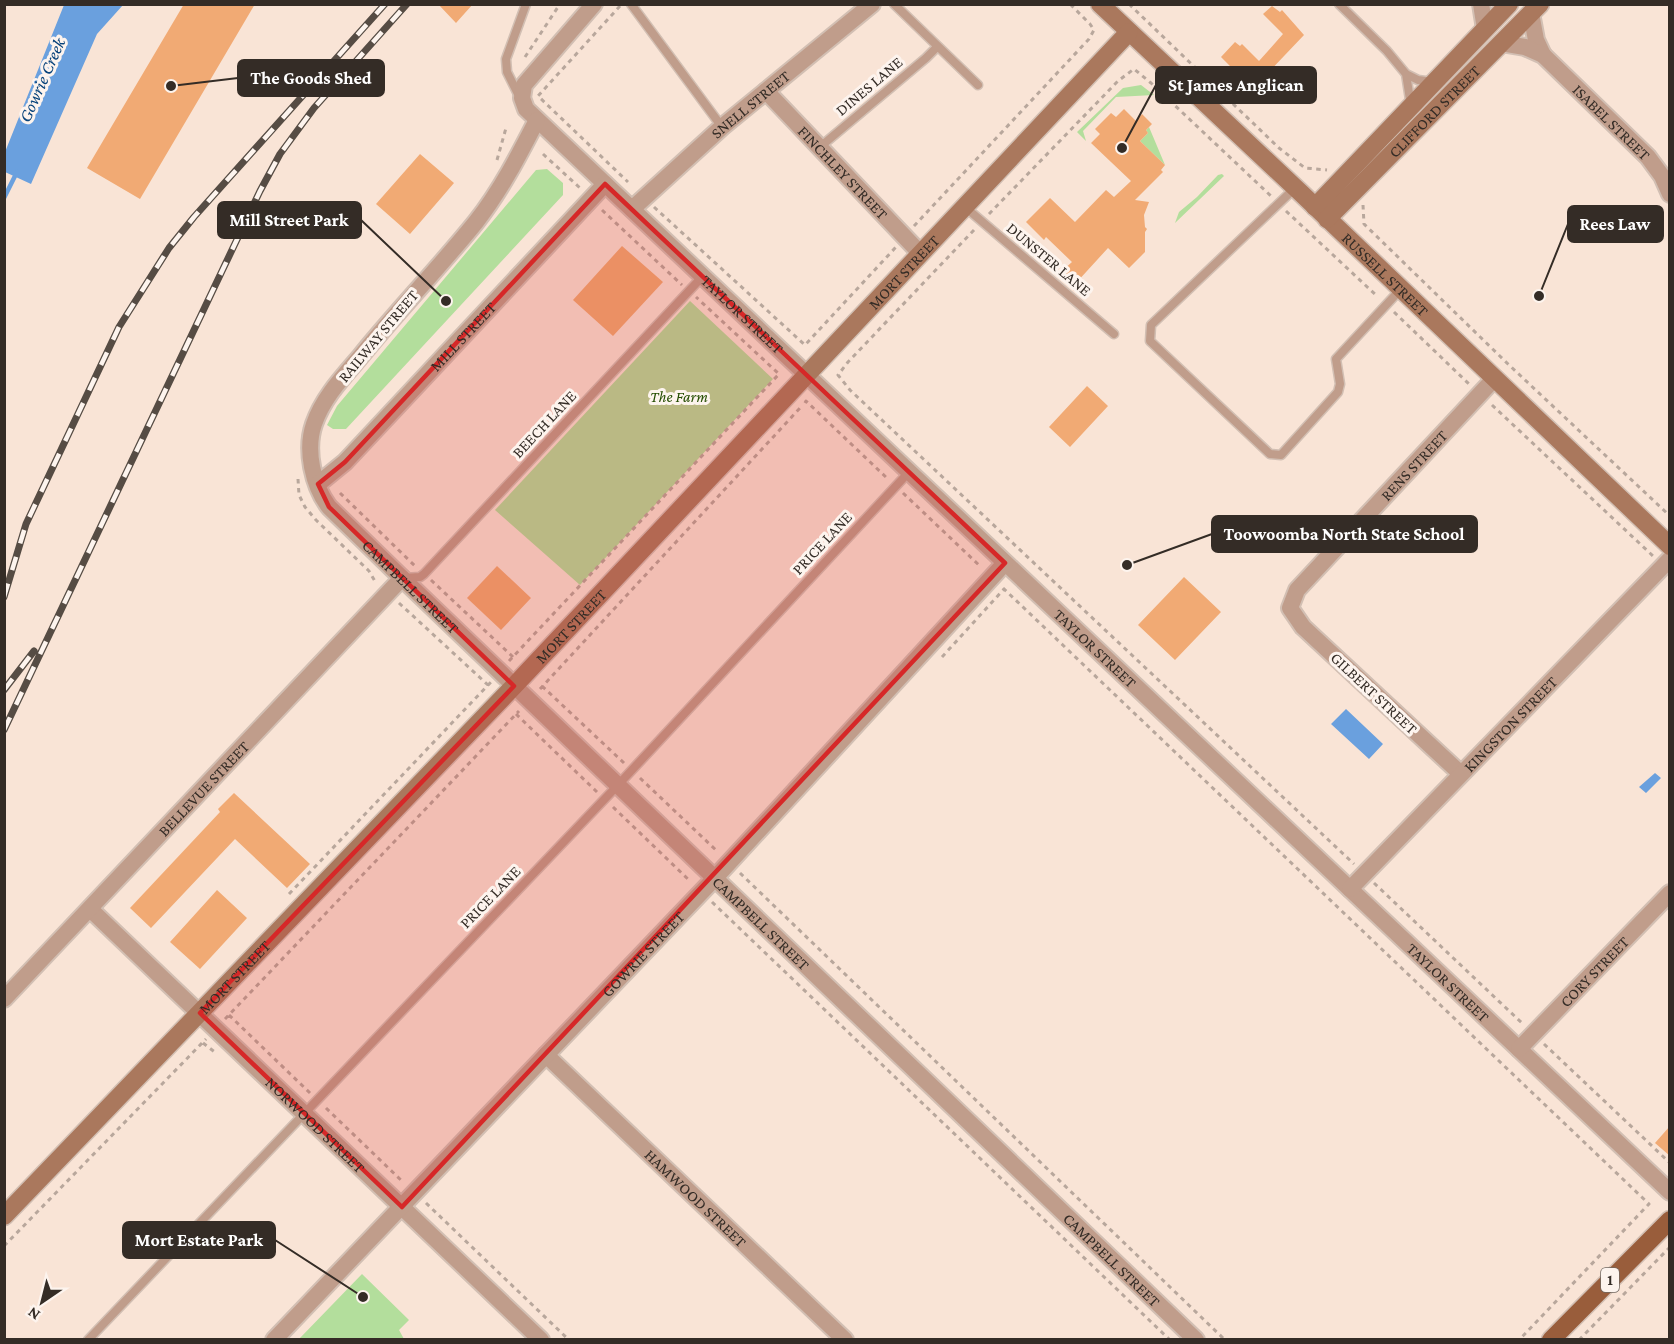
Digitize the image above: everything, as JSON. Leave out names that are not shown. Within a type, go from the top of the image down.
[{"type":"main road","name":"1","points":[[1551,1340],[1670,1220]]},
{"type":"street","points":[[524,105],[522,93],[524,85],[594,4]]},
{"type":"street","name":"SNELL STREET","points":[[632,209],[722,127],[872,4]]},
{"type":"street","name":"RUSSELL STREET","points":[[1100,4],[1670,546]]},
{"type":"street","points":[[1481,4],[1485,29]]},
{"type":"street","name":"CLIFFORD STREET","points":[[1321,213],[1411,106],[1509,4]]},
{"type":"street","name":"CLIFFORD STREET","points":[[1321,213],[1535,9]]},
{"type":"street","name":"ISABEL STREET","points":[[1535,9],[1536,40],[1543,55]]},
{"type":"street","name":"MORT STREET","points":[[4,1216],[514,686],[1129,32]]},
{"type":"street","name":"ISABEL STREET","points":[[1501,43],[1525,46],[1543,55],[1648,157],[1662,176],[1670,194]]},
{"type":"street","name":"FINCHLEY STREET","points":[[766,91],[920,253]]},
{"type":"street","name":"TAYLOR STREET","points":[[524,105],[702,277],[1670,1192]]},
{"type":"street","name":"RAILWAY STREET","points":[[329,507],[322,497],[312,466],[311,444],[313,428],[326,400],[371,343],[477,221],[502,185],[537,120]]},
{"type":"street","name":"MILL STREET","points":[[318,484],[345,462],[604,184]]},
{"type":"street","name":"RENS STREET","points":[[1290,608],[1297,590],[1494,379]]},
{"type":"street","name":"CAMPBELL STREET","points":[[329,507],[1196,1340]]},
{"type":"street","name":"KINGSTON STREET","points":[[1350,889],[1666,562]]},
{"type":"street","name":"GOWRIE STREET","points":[[274,1340],[715,878],[1005,563]]},
{"type":"street","name":"BELLEVUE STREET","points":[[4,999],[402,578]]},
{"type":"street","name":"GILBERT STREET","points":[[1290,608],[1304,627],[1461,774]]},
{"type":"street","name":"CORY STREET","points":[[1520,1049],[1670,893]]},
{"type":"street","name":"NORWOOD STREET","points":[[90,909],[541,1340]]},
{"type":"street","name":"HAMWOOD STREET","points":[[546,1055],[845,1340]]},
{"type":"lane","points":[[524,105],[507,72],[506,59],[526,4]]},
{"type":"lane","points":[[630,4],[722,127]]},
{"type":"lane","points":[[894,4],[978,85]]},
{"type":"lane","points":[[1339,4],[1387,51],[1406,74],[1418,80],[1434,82]]},
{"type":"lane","name":"DINES LANE","points":[[820,147],[937,47]]},
{"type":"lane","points":[[1406,74],[1411,106]]},
{"type":"lane","points":[[1295,188],[1280,205],[1257,223],[1151,325],[1150,340],[1270,454],[1281,455],[1338,393],[1340,384],[1336,359],[1400,290]]},
{"type":"lane","name":"DUNSTER LANE","points":[[965,207],[1114,334]]},
{"type":"lane","name":"BEECH LANE","points":[[402,578],[420,577],[424,574],[702,277]]},
{"type":"lane","name":"PRICE LANE","points":[[88,1340],[632,771],[909,472]]},
{"type":"path","points":[[525,57],[560,4]]},
{"type":"path","points":[[621,4],[538,96],[805,345],[1089,39],[1094,30],[1070,4]]},
{"type":"path","points":[[1130,4],[1280,148],[1305,168],[1324,170]]},
{"type":"path","points":[[1666,562],[1480,394],[1151,82],[1134,69],[1118,81],[838,375],[850,390],[1670,1163]]},
{"type":"path","points":[[283,900],[779,374],[543,154]]},
{"type":"path","points":[[1362,209],[1364,224],[1508,364],[1670,516]]},
{"type":"path","points":[[4,1246],[229,1016],[516,714],[806,401],[1649,1204],[1519,1340]]},
{"type":"path","points":[[542,686],[729,862],[1225,1340]]},
{"type":"path","points":[[516,714],[1170,1340]]},
{"type":"path","points":[[229,1016],[568,1340]]},
{"type":"path","points":[[1579,1340],[1670,1247]]},
{"type":"highlighted area","points":[[605,184],[1005,563],[402,1207],[200,1013],[514,686],[329,507],[318,484],[345,462]]},
{"type":"green space","points":[[1141,85],[1154,95],[1116,97],[1083,131],[1086,141],[1077,132],[1123,88]]},
{"type":"green space","points":[[1149,127],[1165,165],[1140,141],[1148,133],[1146,130]]},
{"type":"green space","points":[[547,169],[563,183],[563,195],[346,429],[333,429],[327,425],[337,406],[536,170]]},
{"type":"green space","points":[[1218,175],[1224,176],[1175,223],[1179,212]]},
{"type":"green space","name":"The Farm","points":[[690,301],[773,379],[580,585],[495,510]]},
{"type":"green space","points":[[362,1274],[409,1320],[399,1330],[404,1339],[299,1339]]},
{"type":"water","points":[[64,5],[123,5],[97,34],[31,184],[5,172],[5,152]]},
{"type":"water","points":[[1346,709],[1383,744],[1369,759],[1331,724]]},
{"type":"water","points":[[1655,773],[1661,778],[1646,793],[1639,787]]},
{"type":"building","points":[[184,4],[255,4],[140,199],[87,168]]},
{"type":"building","points":[[438,4],[473,4],[456,23]]},
{"type":"building","points":[[1272,6],[1280,12],[1282,10],[1304,35],[1247,95],[1223,71],[1230,66],[1221,57],[1235,42],[1240,46],[1242,44],[1259,61],[1283,34],[1263,14]]},
{"type":"building","points":[[1124,109],[1136,121],[1142,114],[1152,124],[1146,130],[1148,133],[1140,141],[1165,165],[1161,170],[1163,172],[1135,200],[1149,202],[1144,215],[1147,229],[1145,252],[1129,268],[1108,248],[1076,283],[1063,270],[1072,262],[1046,237],[1044,240],[1026,222],[1050,198],[1075,222],[1106,190],[1114,197],[1131,181],[1091,143],[1100,134],[1095,129],[1111,113],[1116,117]]},
{"type":"building","points":[[420,154],[454,183],[410,234],[376,204]]},
{"type":"building","points":[[622,246],[663,282],[613,336],[573,300]]},
{"type":"building","points":[[1087,386],[1108,406],[1070,447],[1049,427]]},
{"type":"building","points":[[497,566],[531,598],[501,630],[467,598]]},
{"type":"building","points":[[1184,577],[1221,612],[1175,660],[1138,625]]},
{"type":"building","points":[[234,793],[310,864],[287,888],[235,839],[151,928],[130,908],[220,812],[218,809]]},
{"type":"building","points":[[217,890],[247,918],[200,969],[170,942]]},
{"type":"building","points":[[1670,1126],[1670,1156],[1655,1143]]},
{"type":"waterway","name":"Gowrie Creek","points":[[4,198],[17,172]]},
{"type":"railway","points":[[4,597],[26,524],[119,327],[169,248],[194,217],[385,4]]},
{"type":"railway","points":[[4,730],[260,191],[280,154],[314,108],[407,4]]},
{"type":"railway","points":[[4,690],[34,651]]},
{"type":"place","name":"The Goods Shed","points":[[171,86]]},
{"type":"place","name":"St James Anglican","points":[[1122,148]]},
{"type":"place","name":"Rees Law","points":[[1539,296]]},
{"type":"place","name":"Mill Street Park","points":[[446,301]]},
{"type":"place","name":"Toowoomba North State School","points":[[1127,565]]},
{"type":"place","name":"Mort Estate Park","points":[[363,1297]]}]
